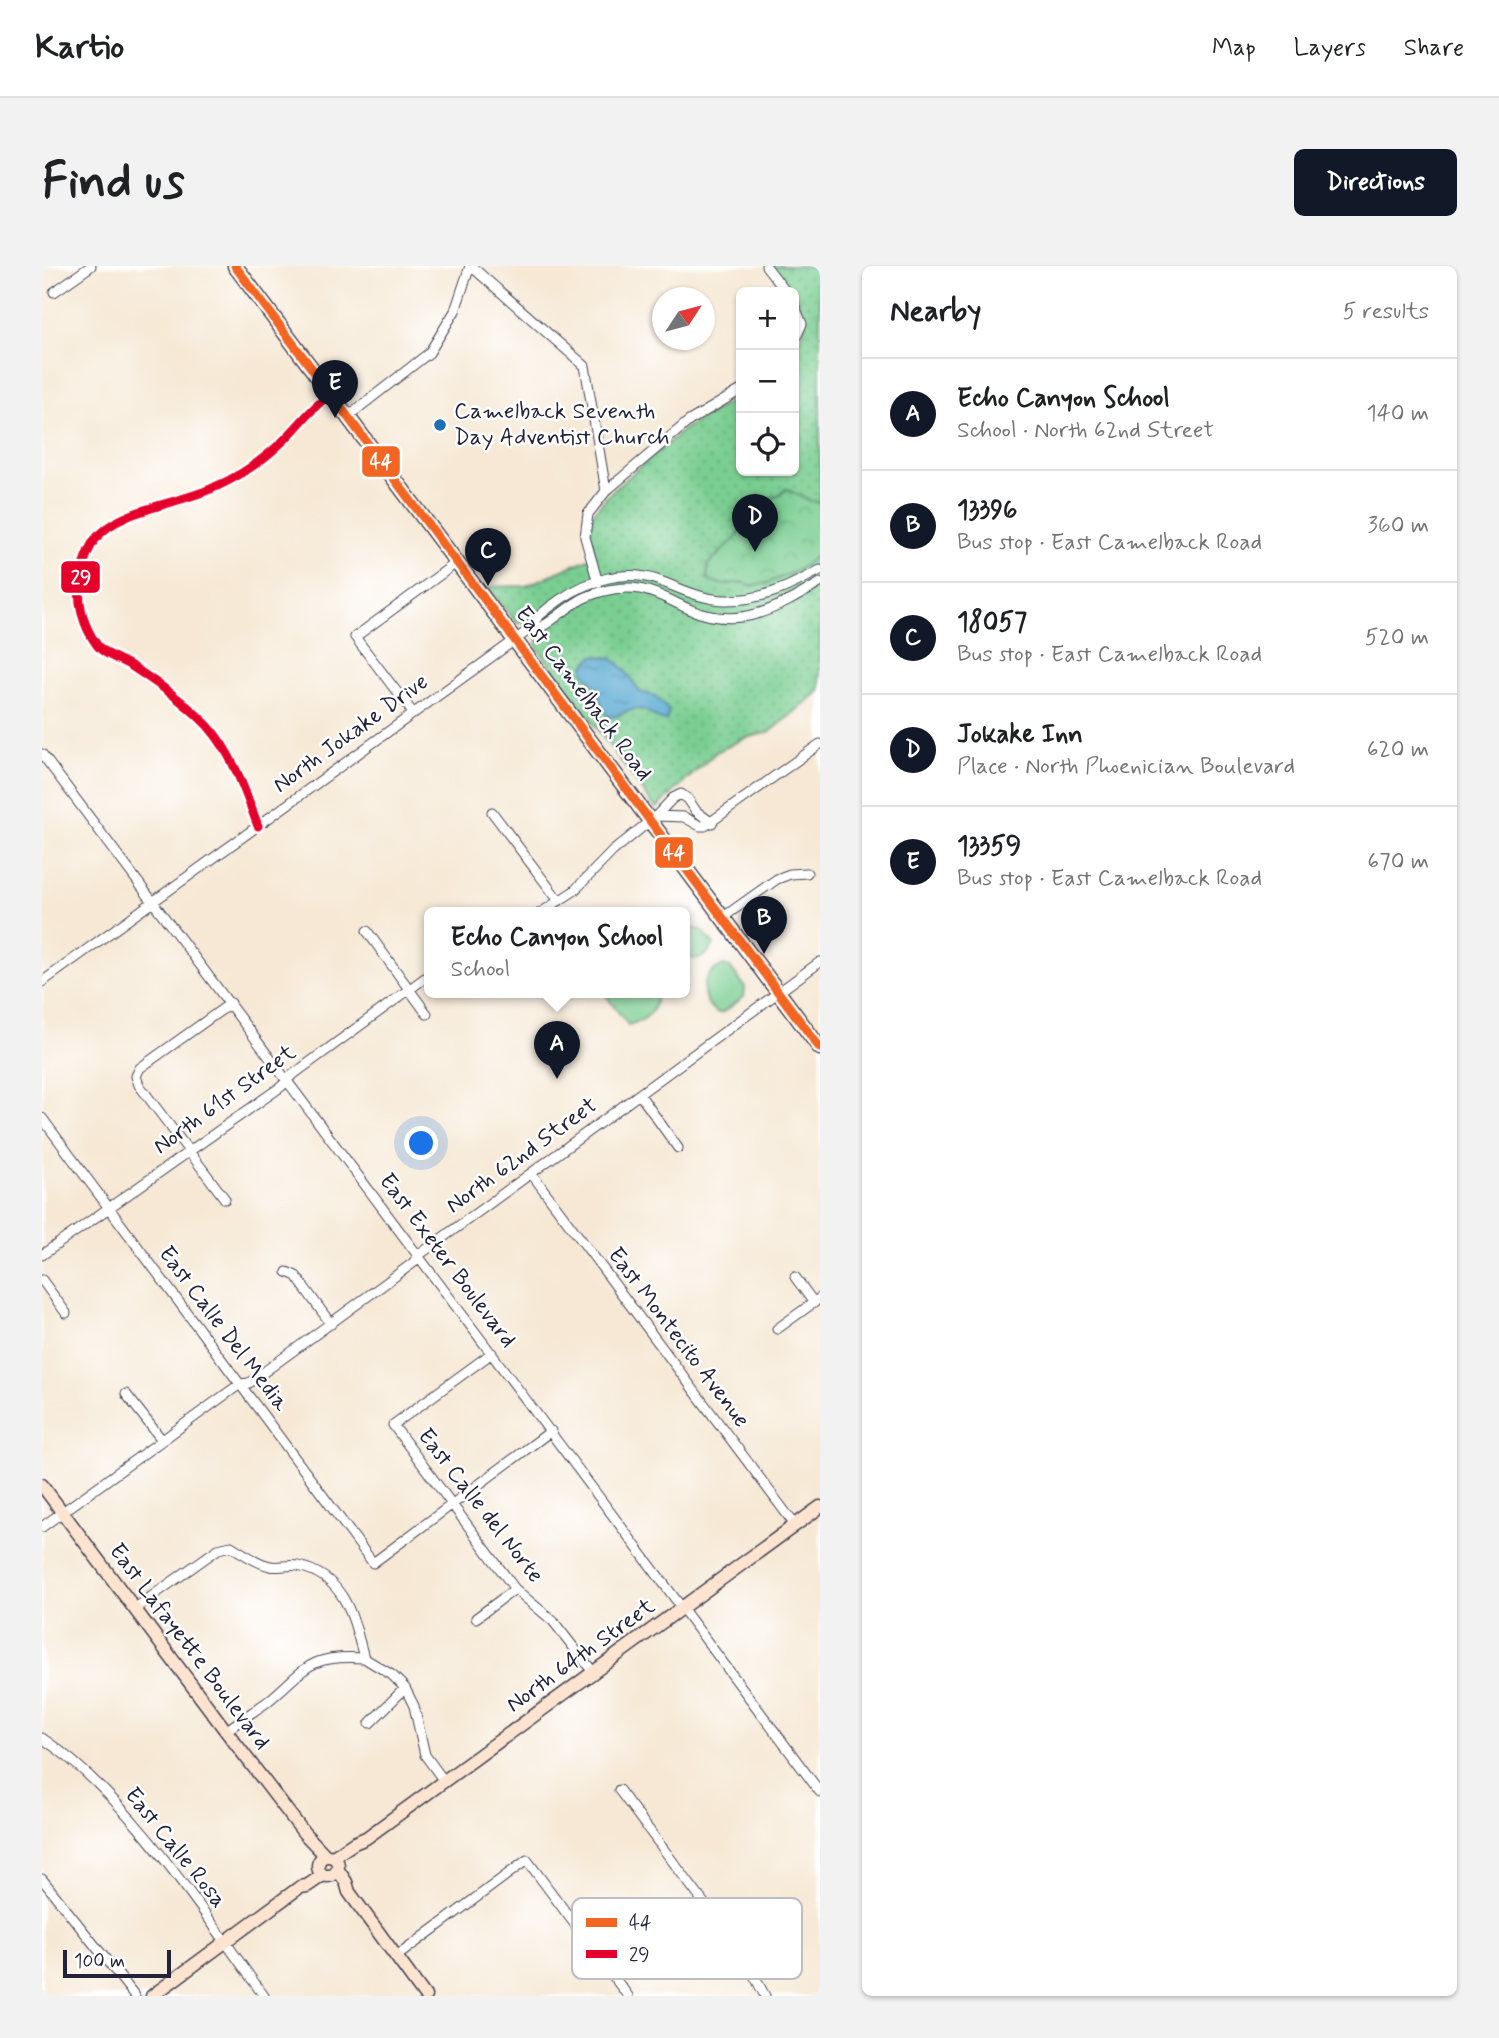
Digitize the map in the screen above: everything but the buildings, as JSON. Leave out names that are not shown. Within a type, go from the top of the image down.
[{"type":"main road","name":"East Camelback Road","points":[[235,266],[514,641],[653,818],[722,918],[820,1048]]},
{"type":"street","points":[[54,292],[91,266]]},
{"type":"street","points":[[347,417],[429,353],[455,311],[470,266],[585,366],[606,491]]},
{"type":"street","points":[[766,266],[782,287]]},
{"type":"street","points":[[601,591],[585,537],[588,514],[606,491],[689,421],[736,393]]},
{"type":"street","points":[[258,825],[229,756],[210,728],[177,696],[98,647],[85,622],[78,595],[82,570],[100,533],[125,517],[178,502],[216,487],[281,443],[316,405],[330,394]]},
{"type":"street","points":[[412,713],[355,637],[456,563]]},
{"type":"street","points":[[526,632],[533,620],[543,612],[573,591],[598,580],[630,575],[655,579],[704,598],[747,599],[788,588],[820,570]]},
{"type":"street","points":[[526,632],[539,629],[578,601],[601,591],[629,588],[652,592],[691,610],[721,618],[756,616],[791,601],[820,583]]},
{"type":"street","name":"North Jokake Drive","points":[[42,982],[526,632]]},
{"type":"street","points":[[684,817],[700,826],[712,823],[820,744]]},
{"type":"street","name":"East Exeter Boulevard","points":[[42,754],[820,1792]]},
{"type":"street","points":[[550,907],[673,798],[681,794],[696,811],[712,823]]},
{"type":"street","points":[[653,818],[684,817],[690,814],[693,806]]},
{"type":"street","points":[[492,812],[559,901]]},
{"type":"street","points":[[722,918],[777,879],[790,874],[807,873]]},
{"type":"street","points":[[367,931],[427,1014]]},
{"type":"street","name":"North 62nd Street","points":[[42,1527],[240,1384],[249,1383],[331,1324],[413,1263],[419,1255],[820,962]]},
{"type":"street","name":"North 61st Street","points":[[42,1255],[282,1086],[287,1079],[424,978]]},
{"type":"street","points":[[225,1199],[139,1085],[136,1076],[140,1068],[231,1003]]},
{"type":"street","points":[[640,1095],[678,1148]]},
{"type":"street","name":"East Calle Del Media","points":[[42,1118],[373,1563],[452,1504]]},
{"type":"street","name":"East Montecito Avenue","points":[[531,1173],[795,1525]]},
{"type":"street","points":[[286,1272],[296,1276],[331,1324]]},
{"type":"street","points":[[776,1329],[817,1300],[795,1277]]},
{"type":"street","points":[[42,1280],[66,1313]]},
{"type":"street","name":"East Calle del Norte","points":[[492,1353],[393,1425],[515,1589],[553,1620],[593,1672]]},
{"type":"street","points":[[126,1394],[162,1440]]},
{"type":"street","points":[[452,1504],[551,1431]]},
{"type":"street","name":"East Lafayette Boulevard","points":[[42,1485],[328,1866],[346,1882],[349,1892],[425,1996]]},
{"type":"street","name":"North 64th Street","points":[[152,1996],[300,1887],[307,1886],[354,1843],[366,1838],[820,1507]]},
{"type":"street","points":[[134,1609],[218,1549],[231,1546],[271,1566],[295,1565],[314,1570],[328,1578],[342,1595],[355,1623],[364,1658]]},
{"type":"street","points":[[476,1618],[515,1589]]},
{"type":"street","points":[[226,1731],[268,1700],[307,1666],[327,1659],[364,1658],[392,1675],[405,1688],[414,1706],[425,1755],[444,1781]]},
{"type":"street","points":[[370,1723],[405,1688]]},
{"type":"street","name":"East Calle Rosa","points":[[42,1738],[114,1801],[152,1844],[264,1996]]},
{"type":"street","points":[[619,1790],[700,1898]]},
{"type":"street","points":[[396,1957],[527,1860],[572,1921]]},
{"type":"street","points":[[42,1879],[135,1996]]},
{"type":"street","points":[[615,1979],[628,1996]]},
{"type":"street","points":[[756,1979],[765,1996]]},
{"type":"green space","points":[[771,266],[820,266],[820,691],[770,732],[745,738],[716,752],[656,809],[537,647],[538,638],[523,621],[517,623],[487,587],[526,586],[595,556],[590,536],[591,520],[594,512],[610,493],[684,429],[736,398],[736,476],[799,476],[799,340],[805,325],[799,307],[799,287],[787,287]]},
{"type":"green space","points":[[786,489],[810,501],[820,502],[820,553],[796,571],[767,583],[752,586],[742,582],[723,585],[707,579],[708,564],[737,537],[749,511],[760,501],[778,496]]},
{"type":"green space","points":[[690,930],[702,930],[714,945],[708,953],[698,958],[690,958]]},
{"type":"green space","points":[[724,966],[730,967],[745,987],[744,997],[718,1013],[707,1001],[704,987],[710,974]]},
{"type":"green space","points":[[608,998],[656,998],[649,1015],[628,1025]]},
{"type":"water","points":[[593,656],[612,658],[624,669],[640,692],[655,696],[669,710],[666,721],[639,709],[609,717],[602,708],[598,690],[584,672],[584,666]]},
{"type":"transit line","name":"44","points":[[235,266],[820,1048]]},
{"type":"transit line","name":"29","points":[[258,826],[231,761],[208,726],[163,687],[104,652],[97,645],[82,614],[80,580],[90,548],[102,532],[140,511],[202,493],[241,473],[274,449],[330,394]]},
{"type":"place","name":"13359","points":[[335,418]]},
{"type":"place","name":"Camelback Seventh Day Adventist Church","points":[[440,425]]},
{"type":"place","name":"Jokake Inn","points":[[755,552]]},
{"type":"place","name":"18057","points":[[488,586]]},
{"type":"place","name":"13396","points":[[764,954]]},
{"type":"place","name":"Echo Canyon School","points":[[557,1079]]}]
